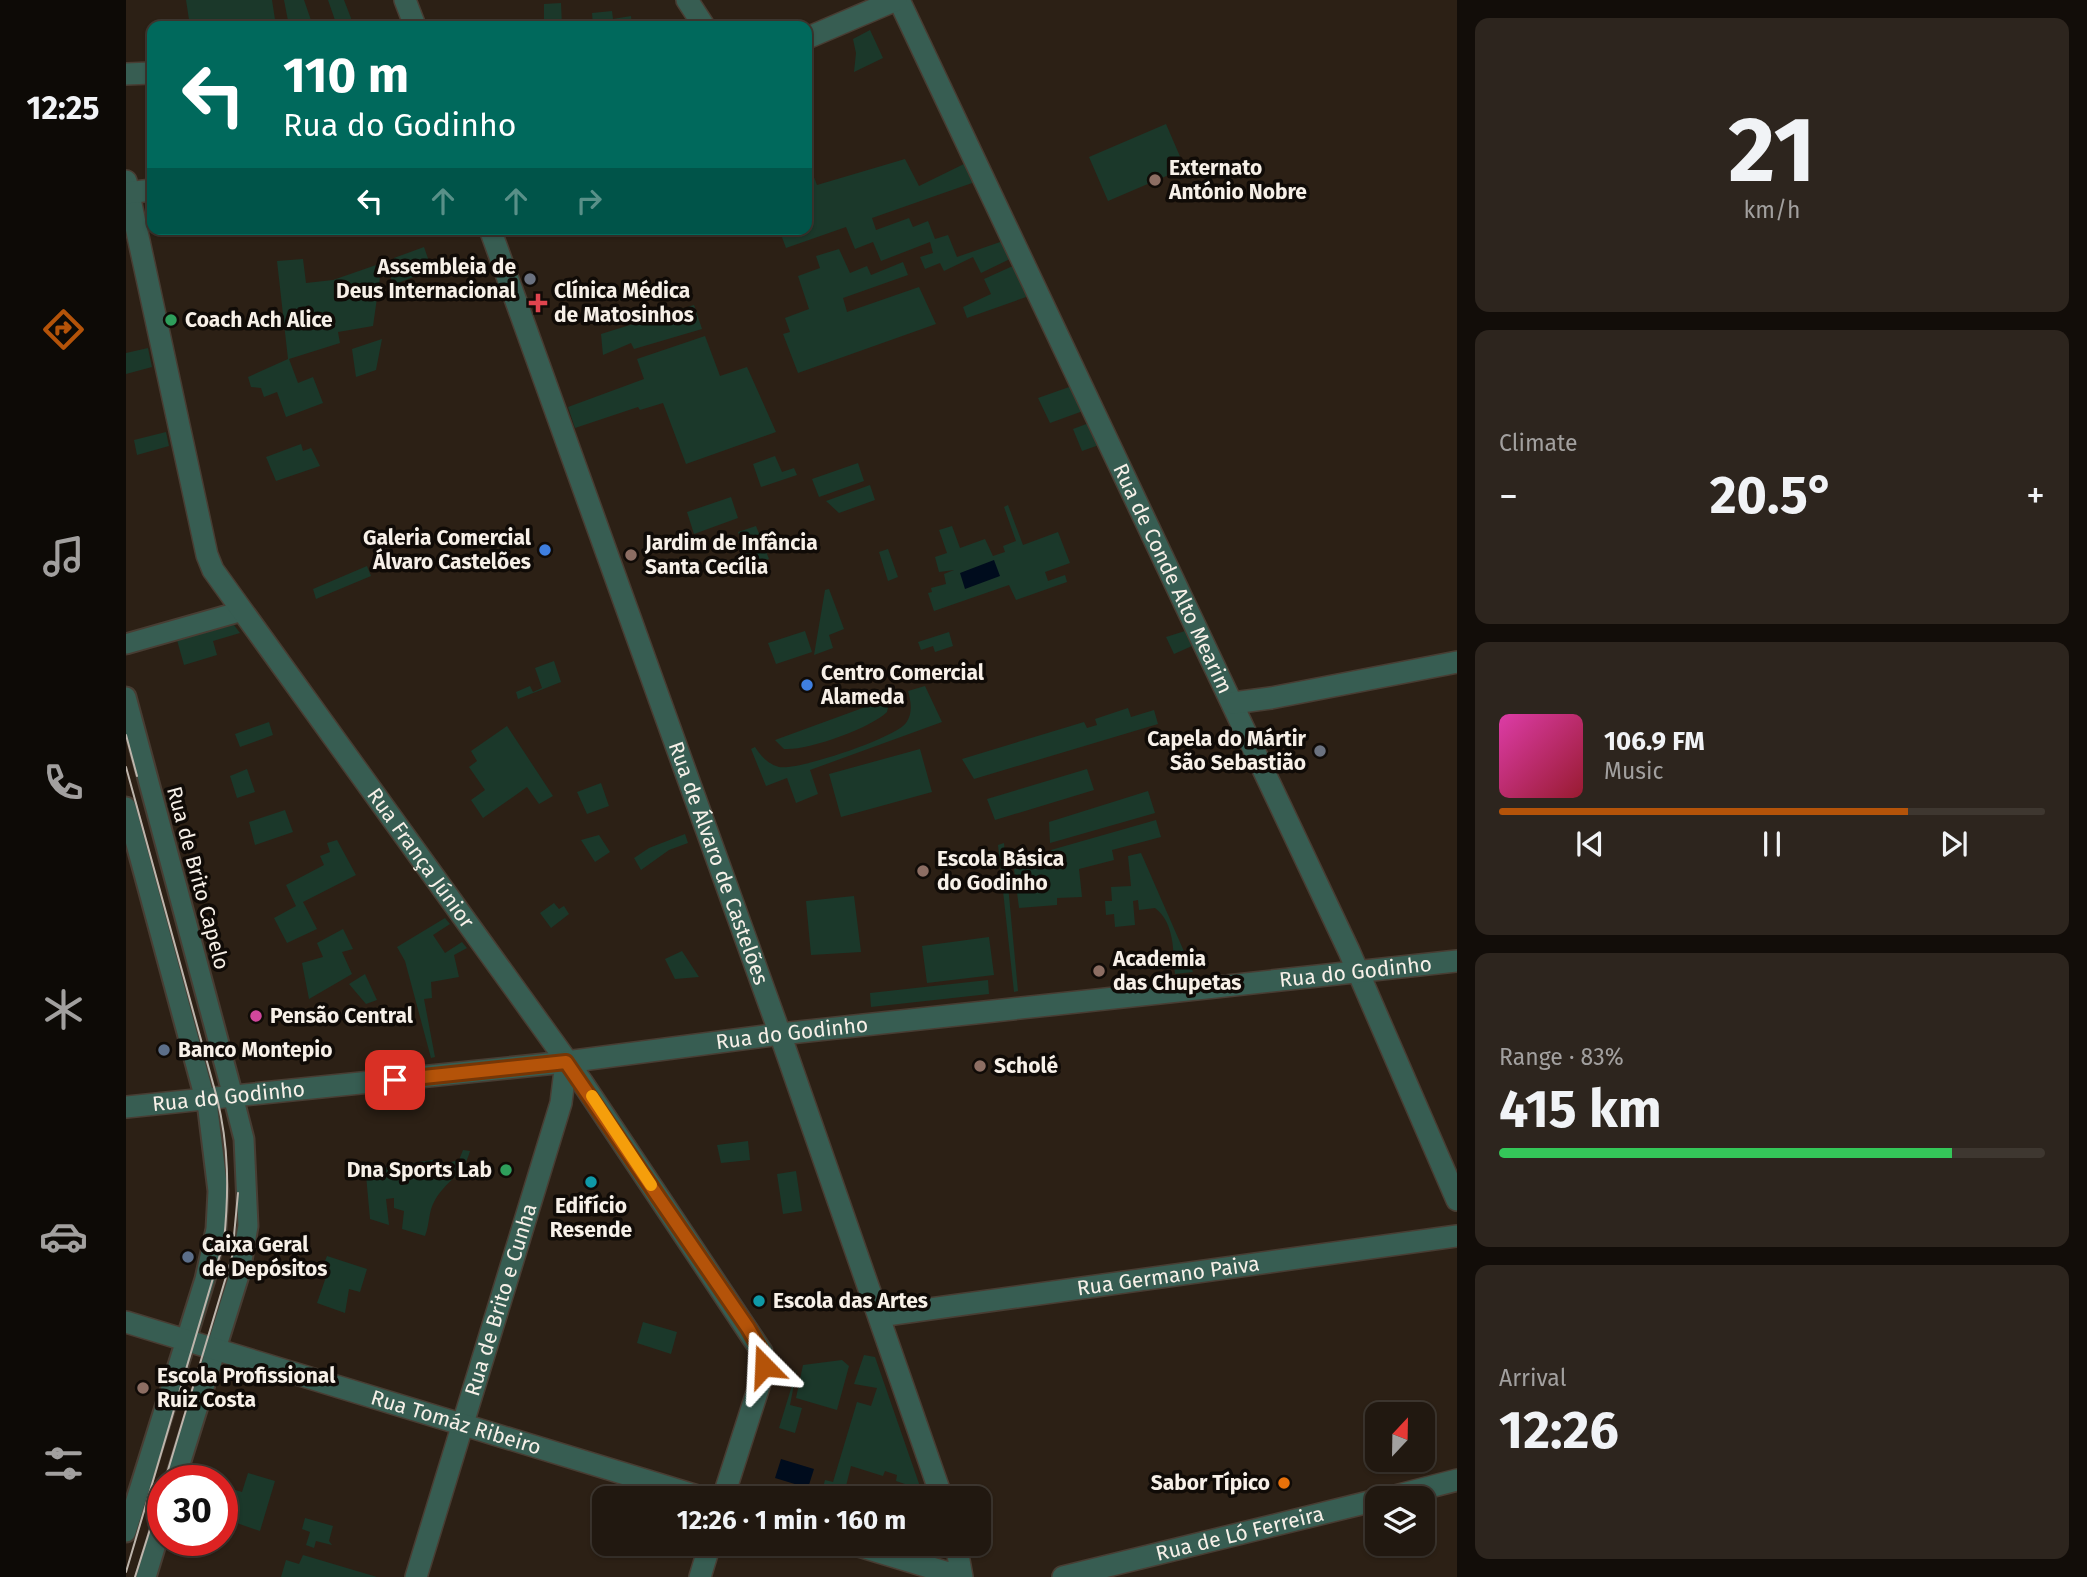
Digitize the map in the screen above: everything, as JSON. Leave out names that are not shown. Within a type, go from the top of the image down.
[{"type":"street","points":[[405,0],[413,21]]},
{"type":"street","points":[[687,0],[701,21]]},
{"type":"street","points":[[812,36],[897,0]]},
{"type":"street","name":"Rua de Conde Alto Mearim","points":[[897,0],[1233,703],[1358,971],[1457,1200]]},
{"type":"street","points":[[126,74],[147,73]]},
{"type":"street","points":[[127,189],[147,190]]},
{"type":"street","name":"Rua França Júnior","points":[[127,189],[207,555],[213,570],[582,1082],[762,1352],[761,1380],[727,1486]]},
{"type":"street","name":"Rua de Álvaro de Castelões","points":[[492,235],[780,1034],[938,1486]]},
{"type":"street","points":[[126,644],[242,611]]},
{"type":"street","points":[[1233,703],[1457,662]]},
{"type":"street","name":"Rua de Brito Capelo","points":[[126,697],[244,1139],[248,1226],[240,1272],[180,1465]]},
{"type":"street","points":[[126,807],[199,1075],[219,1191],[216,1229],[183,1348],[126,1532]]},
{"type":"street","name":"Rua do Godinho","points":[[126,1107],[206,1105],[780,1034],[1457,961]]},
{"type":"street","name":"Rua de Brito e Cunha","points":[[416,1577],[561,1103],[566,1062]]},
{"type":"street","points":[[199,1075],[226,1071]]},
{"type":"street","name":"Rua Germano Paiva","points":[[879,1316],[1457,1236]]},
{"type":"street","points":[[192,1317],[223,1327]]},
{"type":"street","name":"Rua Tomáz Ribeiro","points":[[126,1322],[183,1348],[462,1424],[665,1486]]},
{"type":"street","points":[[1434,1486],[1457,1480]]},
{"type":"street","name":"Rua de Ló Ferreira","points":[[1063,1577],[1113,1571],[1365,1503]]},
{"type":"street","points":[[146,1577],[152,1556]]},
{"type":"street","points":[[700,1577],[706,1556]]},
{"type":"street","points":[[892,1556],[962,1577],[958,1556]]},
{"type":"green space","points":[[186,0],[272,0],[275,21],[189,21]]},
{"type":"green space","points":[[284,0],[304,0],[311,21],[288,21]]},
{"type":"green space","points":[[328,0],[344,0],[352,21],[335,21]]},
{"type":"green space","points":[[561,3],[562,21],[544,21],[544,4]]},
{"type":"green space","points":[[612,11],[613,19],[631,16],[632,21],[593,21],[592,13]]},
{"type":"green space","points":[[870,30],[883,58],[854,72],[856,53],[853,39]]},
{"type":"green space","points":[[1166,124],[1185,168],[1108,201],[1089,157]]},
{"type":"green space","points":[[905,159],[919,186],[966,163],[975,182],[872,218],[876,230],[909,218],[913,227],[928,221],[935,239],[948,235],[957,257],[1003,241],[1012,258],[981,273],[973,257],[944,271],[940,263],[925,269],[920,257],[933,253],[930,242],[881,261],[873,242],[855,249],[846,227],[786,248],[781,235],[812,235],[812,172],[817,185]]},
{"type":"green space","points":[[424,247],[432,270],[390,286],[394,258]]},
{"type":"green space","points":[[839,249],[850,273],[867,266],[871,275],[903,262],[908,275],[843,298],[847,312],[919,287],[936,324],[798,373],[783,334],[790,332],[785,318],[809,309],[798,276],[820,268],[816,256]]},
{"type":"green space","points":[[303,259],[306,283],[333,280],[382,263],[373,326],[338,332],[340,343],[289,359],[298,383],[313,377],[323,403],[286,417],[277,392],[264,397],[261,388],[251,387],[248,377],[288,359],[277,261]]},
{"type":"green space","points":[[1015,265],[1029,296],[967,318],[963,307],[991,294],[984,279]]},
{"type":"green space","points":[[694,305],[702,329],[634,349],[631,343],[603,355],[601,334]]},
{"type":"green space","points":[[705,336],[720,376],[747,367],[776,432],[686,464],[663,403],[640,410],[638,407],[575,428],[568,407],[644,379],[637,359]]},
{"type":"green space","points":[[382,339],[376,370],[356,377],[352,349]]},
{"type":"green space","points":[[148,348],[152,367],[126,374],[126,353]]},
{"type":"green space","points":[[1072,386],[1083,411],[1050,423],[1038,398]]},
{"type":"green space","points":[[1089,423],[1099,445],[1082,451],[1073,429]]},
{"type":"green space","points":[[166,432],[169,446],[137,455],[134,440]]},
{"type":"green space","points":[[301,444],[303,451],[311,448],[320,466],[276,481],[266,457]]},
{"type":"green space","points":[[775,456],[782,472],[794,468],[797,475],[761,487],[753,464]]},
{"type":"green space","points":[[858,463],[864,481],[819,497],[812,479]]},
{"type":"green space","points":[[870,485],[875,500],[839,513],[826,501]]},
{"type":"green space","points":[[731,497],[738,518],[694,534],[687,512]]},
{"type":"green space","points":[[1008,505],[1023,545],[1058,532],[1070,563],[1045,572],[1048,581],[1065,575],[1067,582],[1016,600],[1009,585],[934,611],[928,593],[932,592],[931,588],[946,584],[944,574],[954,570],[939,572],[935,557],[947,553],[939,530],[952,526],[960,548],[985,539],[993,556],[1005,552],[1003,546],[1016,541],[1004,507]]},
{"type":"green space","points":[[756,526],[769,559],[750,566],[738,532]]},
{"type":"green space","points":[[888,549],[898,577],[888,581],[879,552]]},
{"type":"green space","points":[[367,566],[371,576],[316,599],[313,589]]},
{"type":"green space","points":[[829,589],[844,629],[829,635],[833,648],[814,655],[825,590]]},
{"type":"green space","points":[[234,625],[240,633],[213,641],[217,655],[184,665],[177,640]]},
{"type":"green space","points":[[805,631],[812,652],[776,664],[768,643]]},
{"type":"green space","points":[[1185,631],[1192,646],[1174,654],[1166,637]]},
{"type":"green space","points":[[949,632],[953,646],[935,652],[933,646],[921,650],[918,642]]},
{"type":"green space","points":[[554,661],[561,682],[518,699],[516,692],[530,686],[533,692],[542,688],[535,668]]},
{"type":"green space","points":[[925,686],[942,722],[810,770],[818,794],[796,803],[787,778],[766,786],[751,749],[755,747],[771,764],[789,767],[866,745],[906,723],[911,703],[908,691]]},
{"type":"green space","points":[[890,698],[887,712],[879,718],[838,737],[794,749],[784,749],[775,740]]},
{"type":"green space","points":[[1128,708],[1131,717],[1154,710],[1158,724],[974,779],[962,759],[1084,722],[1087,728],[1097,725],[1095,719]]},
{"type":"green space","points":[[269,722],[273,735],[240,747],[235,734]]},
{"type":"green space","points":[[507,726],[553,796],[539,804],[527,787],[483,818],[471,800],[485,790],[469,767],[477,761],[471,751]]},
{"type":"green space","points":[[920,749],[932,792],[841,817],[829,774]]},
{"type":"green space","points":[[247,769],[255,792],[237,798],[230,776]]},
{"type":"green space","points":[[1087,769],[1094,790],[995,820],[987,799]]},
{"type":"green space","points":[[601,783],[609,806],[587,814],[577,792]]},
{"type":"green space","points":[[1148,791],[1155,813],[1050,843],[1049,822]]},
{"type":"green space","points":[[285,810],[293,832],[255,845],[249,822]]},
{"type":"green space","points":[[1156,820],[1161,837],[1112,850],[1114,860],[1079,869],[1082,897],[1057,898],[1057,905],[1019,908],[1014,869],[1053,864],[1051,850]]},
{"type":"green space","points":[[685,834],[688,843],[669,850],[641,870],[634,858],[649,848]]},
{"type":"green space","points":[[599,835],[610,852],[595,862],[581,840]]},
{"type":"green space","points":[[337,840],[356,875],[303,902],[317,929],[287,943],[274,918],[296,906],[286,885],[324,865],[320,856],[330,852],[327,843]]},
{"type":"green space","points":[[1004,843],[1018,991],[1014,992],[998,845]]},
{"type":"green space","points":[[1141,853],[1193,972],[1175,974],[1170,930],[1162,914],[1155,908],[1139,910],[1138,900],[1133,901],[1135,925],[1115,927],[1114,914],[1106,915],[1105,901],[1112,901],[1111,887],[1131,886],[1128,856]]},
{"type":"green space","points":[[854,896],[861,952],[811,955],[806,901]]},
{"type":"green space","points":[[554,903],[559,909],[564,906],[569,914],[551,928],[540,913]]},
{"type":"green space","points":[[445,918],[450,924],[433,935],[445,953],[462,942],[467,948],[454,955],[459,977],[431,982],[432,998],[424,999],[435,1057],[431,1058],[405,961],[397,947]]},
{"type":"green space","points":[[343,929],[353,949],[342,952],[352,974],[309,999],[302,963],[323,957],[317,943]]},
{"type":"green space","points":[[989,937],[994,975],[927,983],[922,946]]},
{"type":"green space","points":[[682,951],[699,977],[675,979],[665,959]]},
{"type":"green space","points":[[365,974],[377,1000],[366,1004],[349,984]]},
{"type":"green space","points":[[988,980],[989,994],[871,1007],[870,993]]},
{"type":"green space","points":[[748,1141],[750,1160],[721,1163],[717,1145]]},
{"type":"green space","points":[[463,1150],[470,1151],[467,1160],[435,1200],[425,1236],[402,1229],[404,1211],[394,1208],[394,1198],[386,1199],[389,1225],[370,1219],[366,1175],[382,1173],[382,1168],[438,1159],[439,1171],[448,1170],[447,1163],[459,1160]]},
{"type":"green space","points":[[796,1171],[802,1211],[783,1214],[777,1174]]},
{"type":"green space","points":[[327,1256],[367,1269],[360,1292],[349,1289],[345,1313],[317,1303],[326,1277],[320,1274]]},
{"type":"green space","points":[[643,1322],[677,1332],[671,1354],[637,1343]]},
{"type":"green space","points":[[864,1355],[875,1357],[920,1486],[904,1486],[896,1481],[897,1475],[885,1471],[883,1476],[851,1466],[846,1486],[823,1486],[825,1480],[833,1482],[857,1402],[871,1406],[877,1388],[854,1384]]},
{"type":"green space","points":[[842,1360],[849,1366],[837,1410],[796,1398],[803,1365]]},
{"type":"green space","points":[[797,1369],[790,1405],[802,1408],[795,1433],[779,1428]]},
{"type":"green space","points":[[248,1473],[275,1481],[260,1531],[238,1523],[238,1491],[242,1492]]},
{"type":"green space","points":[[305,1518],[333,1526],[329,1541],[332,1545],[316,1541],[314,1548],[306,1545],[310,1532],[302,1529]]},
{"type":"green space","points":[[303,1555],[377,1577],[281,1577],[286,1560],[299,1564]]},
{"type":"water","points":[[994,560],[1000,576],[965,589],[960,573]]},
{"type":"water","points":[[781,1459],[814,1469],[809,1486],[775,1478]]},
{"type":"tram line","points":[[126,735],[137,776]]},
{"type":"tram line","points":[[126,767],[217,1098],[224,1134],[227,1187],[224,1241],[126,1572]]},
{"type":"tram line","points":[[170,1465],[232,1257],[238,1193]]},
{"type":"tram line","points":[[135,1577],[147,1539]]},
{"type":"slow traffic","points":[[592,1096],[651,1185]]},
{"type":"place","name":"Externato António Nobre","points":[[1155,180]]},
{"type":"place","name":"Assembleia de Deus Internacional","points":[[530,279]]},
{"type":"place","name":"Clínica Médica de Matosinhos","points":[[538,303]]},
{"type":"place","name":"Coach Ach Alice","points":[[171,320]]},
{"type":"place","name":"Galeria Comercial Álvaro Castelões","points":[[545,550]]},
{"type":"place","name":"Jardim de Infância Santa Cecília","points":[[631,555]]},
{"type":"place","name":"Centro Comercial Alameda","points":[[807,685]]},
{"type":"place","name":"Capela do Mártir São Sebastião","points":[[1320,751]]},
{"type":"place","name":"Escola Básica do Godinho","points":[[923,871]]},
{"type":"place","name":"Academia das Chupetas","points":[[1099,971]]},
{"type":"place","name":"Pensão Central","points":[[256,1016]]},
{"type":"place","name":"Banco Montepio","points":[[164,1050]]},
{"type":"place","name":"Scholé","points":[[980,1066]]},
{"type":"place","name":"Dna Sports Lab","points":[[506,1170]]},
{"type":"place","name":"Edifício Resende","points":[[591,1182]]},
{"type":"place","name":"Caixa Geral de Depósitos","points":[[188,1257]]},
{"type":"place","name":"Escola das Artes","points":[[759,1301]]},
{"type":"place","name":"Escola Profissional Ruiz Costa","points":[[143,1388]]},
{"type":"place","name":"Sabor Típico","points":[[1284,1483]]},
{"type":"route","points":[[395,1080],[566,1062],[748,1328],[762,1352],[764,1366]]}]
